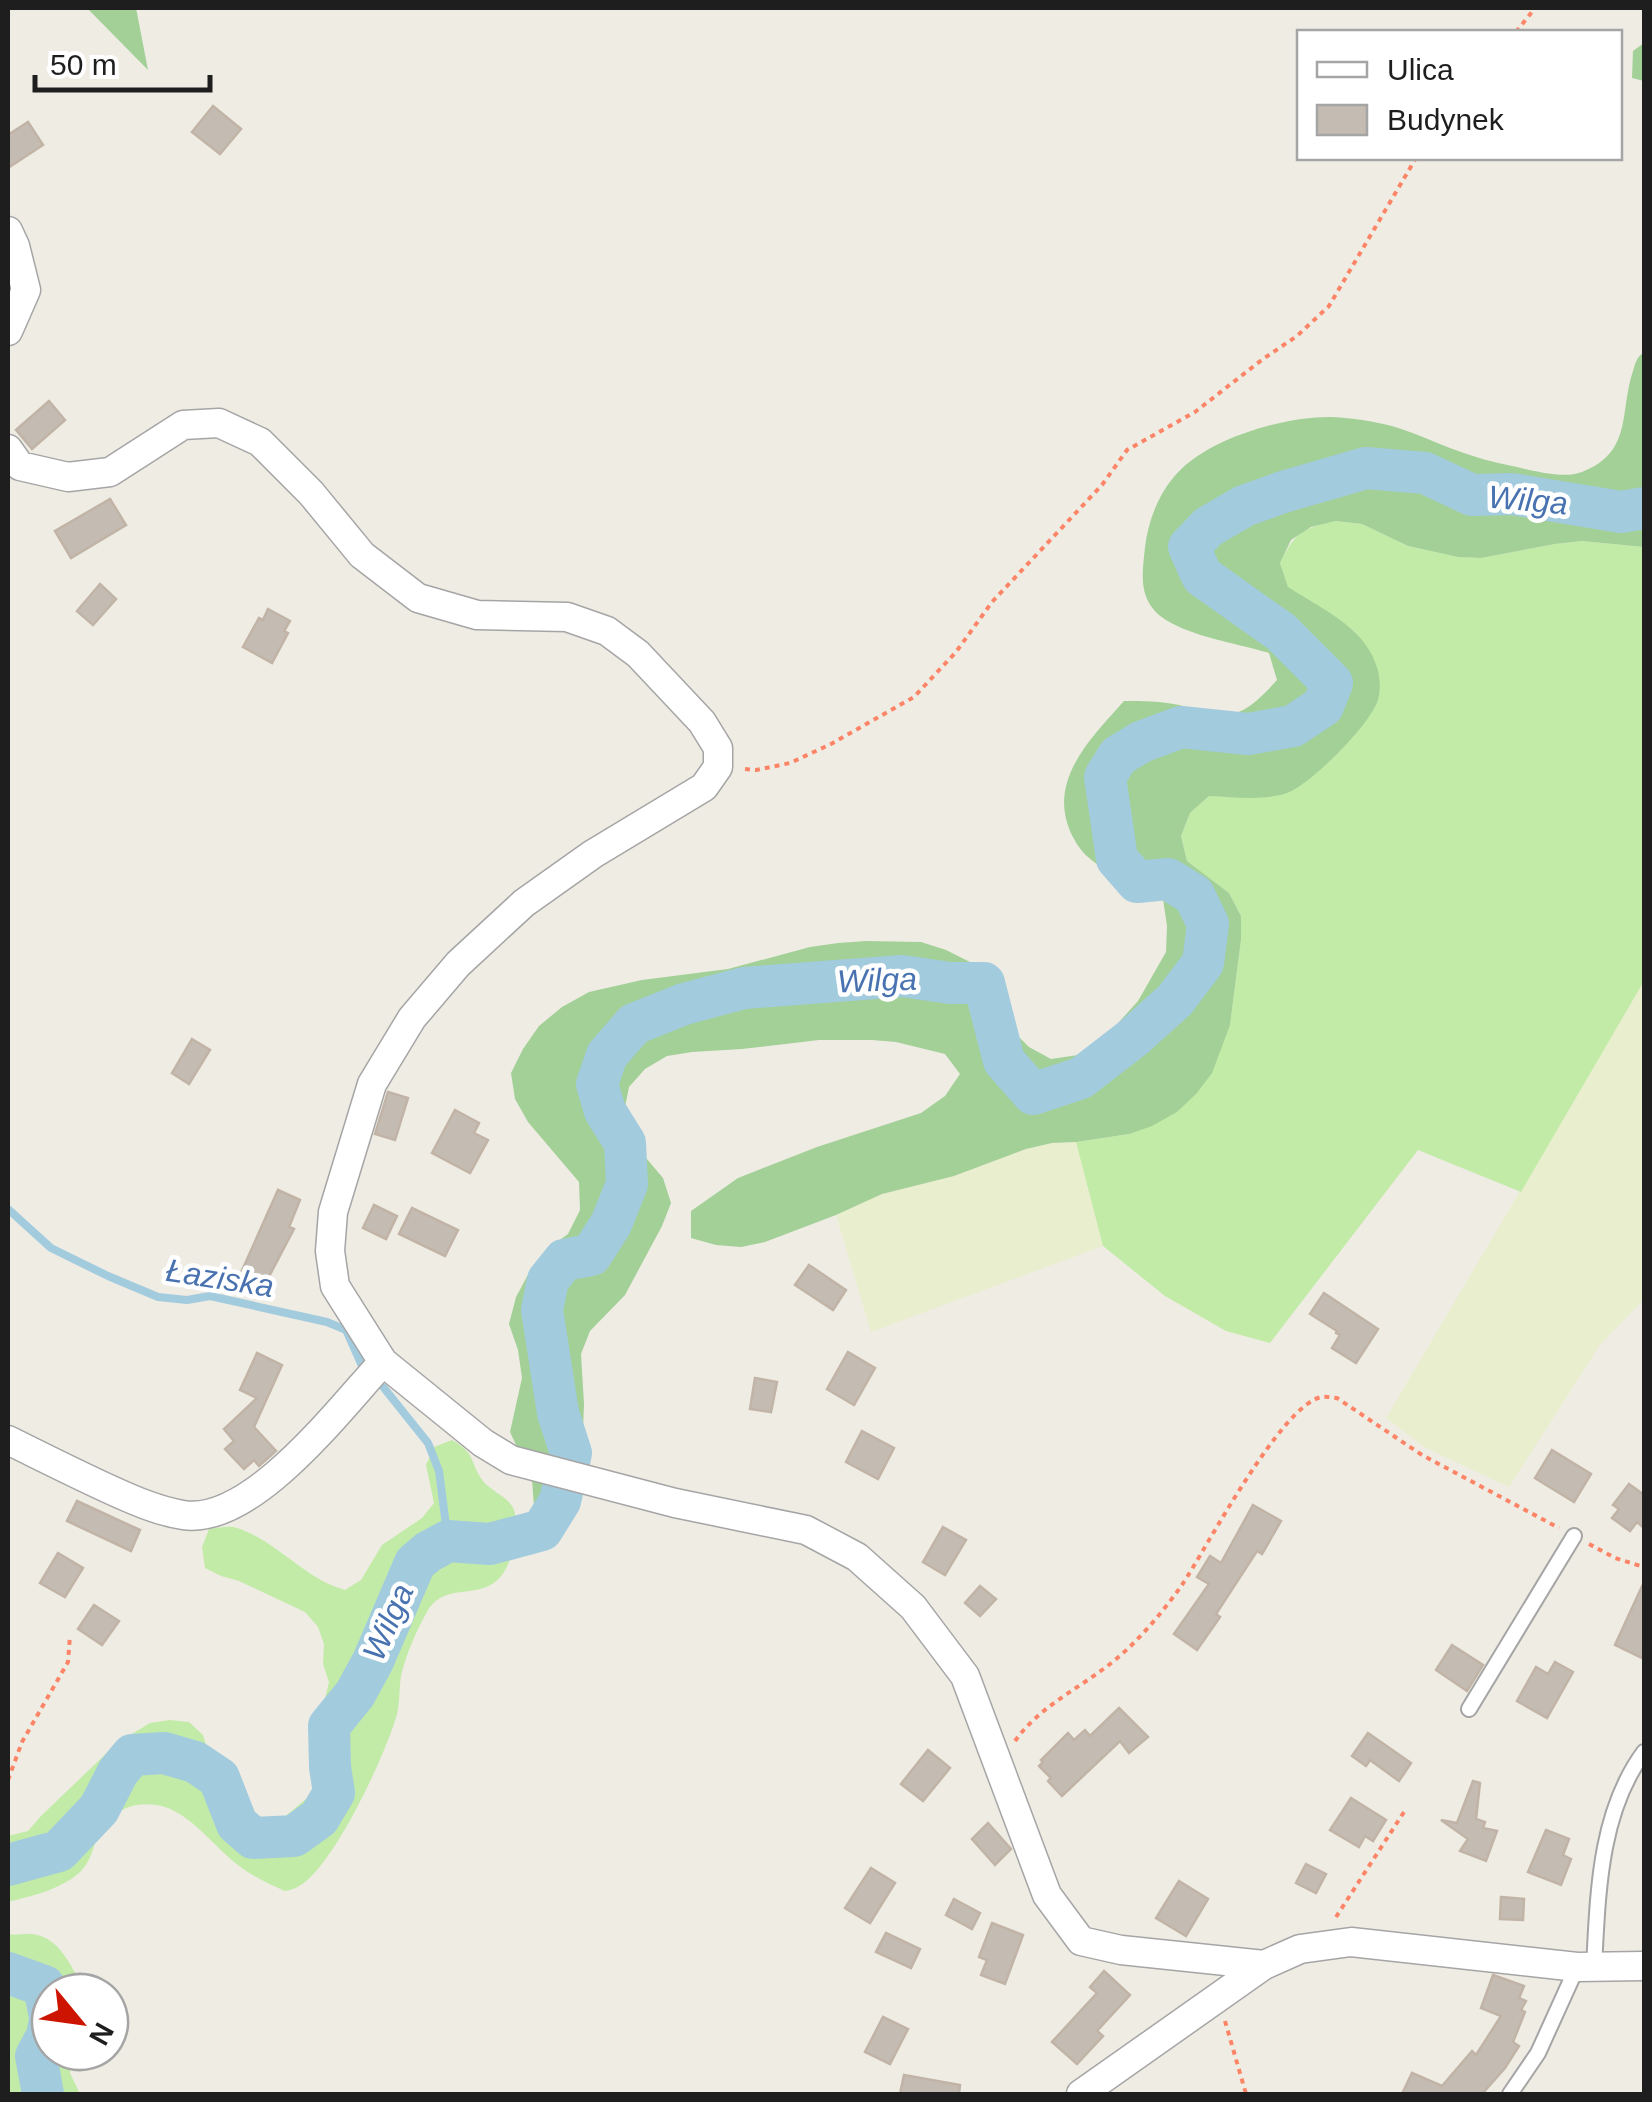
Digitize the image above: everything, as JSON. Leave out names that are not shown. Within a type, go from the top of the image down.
[{"type":"street","points":[[8,231],[16,246],[26,290],[8,331]]},
{"type":"street","points":[[8,449],[20,466],[68,477],[110,472],[183,425],[219,423],[260,442],[311,493],[362,554],[418,598],[478,615],[568,617],[607,631],[638,654],[702,722],[718,748],[718,767],[704,787],[593,854],[524,902],[458,964],[412,1018],[372,1084],[333,1212],[330,1250],[336,1286],[382,1362],[511,1460],[675,1503],[806,1530],[857,1557],[913,1608],[965,1676],[1047,1895],[1082,1941],[1121,1950],[1264,1965]]},
{"type":"street","points":[[8,1440],[138,1502],[184,1516],[212,1514],[249,1496],[279,1473],[382,1362]]},
{"type":"street","points":[[1081,2094],[1264,1965],[1300,1949],[1350,1942],[1586,1967],[1644,1966]]},
{"type":"lane","points":[[1470,1709],[1574,1536]]},
{"type":"lane","points":[[1510,2094],[1586,1967],[1613,1815],[1623,1786],[1644,1752]]},
{"type":"path","points":[[1518,30],[1535,8]]},
{"type":"path","points":[[718,767],[756,770],[790,764],[914,696],[956,652],[992,602],[1102,485],[1127,450],[1196,412],[1298,336],[1329,306],[1415,160]]},
{"type":"path","points":[[997,1765],[1040,1714],[1134,1644],[1180,1586],[1257,1461],[1305,1405],[1321,1396],[1338,1398],[1422,1455],[1615,1558],[1644,1565]]},
{"type":"path","points":[[8,1780],[22,1742],[68,1662],[70,1635]]},
{"type":"path","points":[[1316,1947],[1404,1812]]},
{"type":"path","points":[[1218,1997],[1246,2094]]},
{"type":"green space","points":[[87,8],[136,8],[148,70]]},
{"type":"green space","points":[[1644,43],[1644,81],[1632,78],[1633,51]]},
{"type":"green space","points":[[1644,352],[1644,547],[1582,541],[1481,558],[1458,557],[1408,546],[1362,524],[1336,521],[1311,527],[1291,540],[1280,563],[1288,587],[1335,616],[1365,644],[1378,671],[1378,700],[1352,738],[1297,787],[1268,797],[1209,796],[1190,813],[1181,836],[1187,861],[1229,893],[1241,916],[1241,940],[1230,1025],[1212,1073],[1177,1112],[1129,1134],[1026,1149],[954,1176],[882,1194],[765,1242],[741,1247],[716,1245],[691,1238],[691,1211],[738,1178],[921,1113],[945,1096],[960,1074],[945,1054],[872,1040],[819,1040],[692,1052],[667,1056],[645,1069],[629,1087],[624,1112],[632,1136],[663,1178],[671,1203],[625,1295],[590,1331],[581,1354],[584,1404],[578,1454],[556,1499],[541,1518],[534,1507],[532,1479],[510,1432],[522,1378],[509,1324],[516,1297],[530,1271],[546,1250],[568,1234],[580,1210],[579,1182],[528,1122],[515,1099],[511,1073],[539,1026],[589,992],[642,980],[728,969],[838,943],[921,942],[970,962],[990,982],[996,1007],[1029,1047],[1051,1059],[1078,1055],[1101,1042],[1138,1001],[1166,952],[1167,926],[1163,899],[1099,865],[1086,855],[1070,831],[1065,794],[1077,760],[1124,701],[1165,703],[1226,715],[1252,704],[1277,680],[1269,653],[1188,631],[1160,616],[1147,599],[1143,578],[1146,538],[1167,485],[1187,464],[1224,441],[1291,421],[1332,417],[1392,426],[1500,463],[1549,474],[1576,474],[1598,464],[1617,442],[1633,371]]},
{"type":"green space","points":[[1336,521],[1362,524],[1408,546],[1458,557],[1481,558],[1582,541],[1644,547],[1644,981],[1521,1192],[1418,1150],[1270,1343],[1226,1331],[1165,1296],[1103,1246],[1076,1142],[1129,1134],[1230,1025],[1241,916],[1229,893],[1187,861],[1181,836],[1190,813],[1209,796],[1259,797],[1356,633],[1288,588],[1280,563],[1301,533]]},
{"type":"green space","points":[[1644,981],[1644,1299],[1600,1345],[1509,1487],[1426,1448],[1386,1418]]},
{"type":"green space","points":[[1076,1142],[1103,1246],[871,1332],[836,1215],[882,1194],[954,1176],[1026,1149]]},
{"type":"green space","points":[[452,1440],[469,1454],[483,1481],[514,1510],[516,1535],[507,1566],[498,1580],[486,1587],[448,1595],[427,1612],[406,1660],[397,1714],[382,1754],[357,1808],[313,1875],[285,1891],[243,1869],[175,1812],[157,1805],[139,1805],[123,1809],[109,1819],[99,1832],[88,1862],[71,1879],[45,1892],[8,1902],[8,1836],[28,1831],[117,1743],[150,1723],[189,1722],[203,1735],[237,1819],[250,1832],[269,1830],[313,1793],[323,1776],[327,1756],[320,1719],[329,1682],[318,1627],[305,1612],[205,1568],[202,1547],[209,1529],[230,1527],[247,1532],[316,1577],[345,1590],[361,1580],[382,1545],[422,1518],[434,1503],[426,1465],[434,1447]]},
{"type":"green space","points":[[8,1934],[32,1934],[51,1941],[74,1972],[30,1972],[30,2072],[70,2072],[80,2094],[8,2094]]},
{"type":"building","points":[[213,106],[241,129],[220,154],[192,132]]},
{"type":"building","points":[[28,122],[43,145],[8,168],[8,135]]},
{"type":"building","points":[[49,401],[65,420],[32,449],[16,430]]},
{"type":"building","points":[[110,499],[126,525],[71,558],[55,531]]},
{"type":"building","points":[[100,584],[116,599],[93,625],[77,611]]},
{"type":"building","points":[[268,609],[290,621],[272,663],[243,647]]},
{"type":"building","points":[[192,1039],[210,1050],[189,1084],[172,1073]]},
{"type":"building","points":[[388,1092],[408,1098],[395,1140],[375,1134]]},
{"type":"building","points":[[455,1110],[479,1123],[474,1133],[488,1140],[470,1173],[432,1153]]},
{"type":"building","points":[[278,1190],[300,1200],[289,1227],[294,1229],[264,1286],[240,1275]]},
{"type":"building","points":[[374,1205],[397,1216],[386,1239],[363,1228]]},
{"type":"building","points":[[412,1208],[458,1230],[445,1256],[399,1234]]},
{"type":"building","points":[[809,1265],[846,1290],[833,1310],[795,1285]]},
{"type":"building","points":[[1324,1293],[1378,1329],[1356,1363],[1332,1348],[1340,1335],[1337,1331],[1310,1314]]},
{"type":"building","points":[[848,1352],[875,1368],[854,1405],[827,1389]]},
{"type":"building","points":[[257,1353],[282,1365],[254,1427],[276,1451],[259,1466],[254,1460],[244,1469],[225,1449],[234,1441],[224,1429],[257,1398],[240,1390]]},
{"type":"building","points":[[755,1378],[777,1382],[771,1412],[750,1409]]},
{"type":"building","points":[[862,1431],[894,1448],[878,1479],[846,1462]]},
{"type":"building","points":[[1552,1450],[1591,1474],[1574,1502],[1535,1478]]},
{"type":"building","points":[[1629,1484],[1644,1495],[1644,1528],[1637,1522],[1630,1531],[1612,1518],[1619,1509],[1613,1505]]},
{"type":"building","points":[[77,1501],[140,1530],[131,1551],[67,1521]]},
{"type":"building","points":[[1253,1505],[1281,1521],[1262,1554],[1257,1551],[1197,1650],[1174,1634],[1209,1584],[1197,1577],[1210,1556],[1221,1563]]},
{"type":"building","points":[[943,1527],[966,1540],[945,1575],[923,1562]]},
{"type":"building","points":[[58,1553],[83,1568],[65,1597],[40,1583]]},
{"type":"building","points":[[1644,1582],[1644,1659],[1615,1645]]},
{"type":"building","points":[[980,1586],[996,1599],[980,1616],[965,1603]]},
{"type":"building","points":[[94,1605],[119,1621],[102,1645],[78,1629]]},
{"type":"building","points":[[1452,1645],[1483,1665],[1467,1691],[1436,1670]]},
{"type":"building","points":[[1555,1662],[1573,1672],[1547,1718],[1517,1701],[1536,1667],[1548,1674]]},
{"type":"building","points":[[1119,1708],[1148,1737],[1129,1753],[1120,1741],[1062,1796],[1039,1766],[1041,1760],[1068,1733],[1074,1740],[1085,1730],[1090,1736]]},
{"type":"building","points":[[1368,1733],[1411,1763],[1399,1781],[1370,1760],[1366,1766],[1352,1756]]},
{"type":"building","points":[[928,1750],[950,1768],[923,1801],[901,1784]]},
{"type":"building","points":[[1473,1781],[1480,1783],[1476,1819],[1485,1822],[1483,1828],[1497,1831],[1486,1861],[1460,1851],[1468,1839],[1441,1820],[1457,1823]]},
{"type":"building","points":[[1351,1798],[1386,1820],[1373,1841],[1365,1836],[1359,1847],[1330,1830]]},
{"type":"building","points":[[988,1823],[1011,1849],[995,1865],[972,1839]]},
{"type":"building","points":[[1546,1830],[1569,1839],[1563,1855],[1571,1859],[1561,1885],[1528,1872]]},
{"type":"building","points":[[1306,1864],[1326,1874],[1316,1893],[1296,1883]]},
{"type":"building","points":[[871,1868],[895,1883],[870,1923],[845,1908]]},
{"type":"building","points":[[1179,1881],[1208,1899],[1186,1936],[1156,1918]]},
{"type":"building","points":[[1501,1897],[1524,1899],[1523,1920],[1500,1919]]},
{"type":"building","points":[[954,1899],[980,1913],[972,1929],[946,1915]]},
{"type":"building","points":[[992,1923],[1023,1935],[1005,1984],[981,1975],[987,1960],[979,1957]]},
{"type":"building","points":[[886,1933],[920,1949],[911,1968],[876,1952]]},
{"type":"building","points":[[1104,1971],[1130,1995],[1097,2031],[1103,2036],[1077,2064],[1052,2042],[1097,1993],[1090,1987]]},
{"type":"building","points":[[1493,1975],[1524,1986],[1519,1998],[1526,2001],[1513,2042],[1519,2046],[1505,2068],[1482,2094],[1402,2094],[1412,2073],[1442,2086],[1472,2051],[1476,2055],[1501,2016],[1481,2008]]},
{"type":"building","points":[[883,2017],[908,2029],[890,2064],[865,2052]]},
{"type":"building","points":[[904,2075],[960,2085],[959,2094],[900,2094]]},
{"type":"waterway","name":"Wilga","points":[[8,1865],[59,1851],[99,1809],[118,1772],[132,1755],[164,1753],[195,1762],[219,1778],[237,1824],[253,1838],[294,1836],[319,1818],[334,1793],[329,1726],[355,1694],[373,1661],[415,1563],[448,1541],[490,1544],[542,1530],[560,1501],[571,1453],[558,1413],[542,1310],[548,1280],[564,1260],[591,1255],[611,1224],[627,1184],[625,1143],[605,1111],[597,1084],[607,1055],[634,1024],[684,1004],[744,988],[902,976],[984,983],[1004,1061],[1033,1094],[1081,1078],[1175,1000],[1203,963],[1208,924],[1194,895],[1168,879],[1137,882],[1117,859],[1105,777],[1118,756],[1141,742],[1181,727],[1248,734],[1293,726],[1323,706],[1332,683],[1281,632],[1202,576],[1189,547],[1208,527],[1244,506],[1366,468],[1425,473],[1472,495],[1512,494],[1621,512],[1644,508]]},
{"type":"waterway","name":"Łaziska","points":[[8,1209],[51,1248],[158,1297],[187,1300],[210,1296],[327,1322],[346,1330],[362,1366]]},
{"type":"waterway","name":"Łaziska","points":[[384,1388],[428,1443],[439,1471],[448,1541]]},
{"type":"waterway","name":"Wilga","points":[[8,1973],[30,1981]]},
{"type":"waterway","name":"Wilga","points":[[39,2072],[43,2094]]}]
